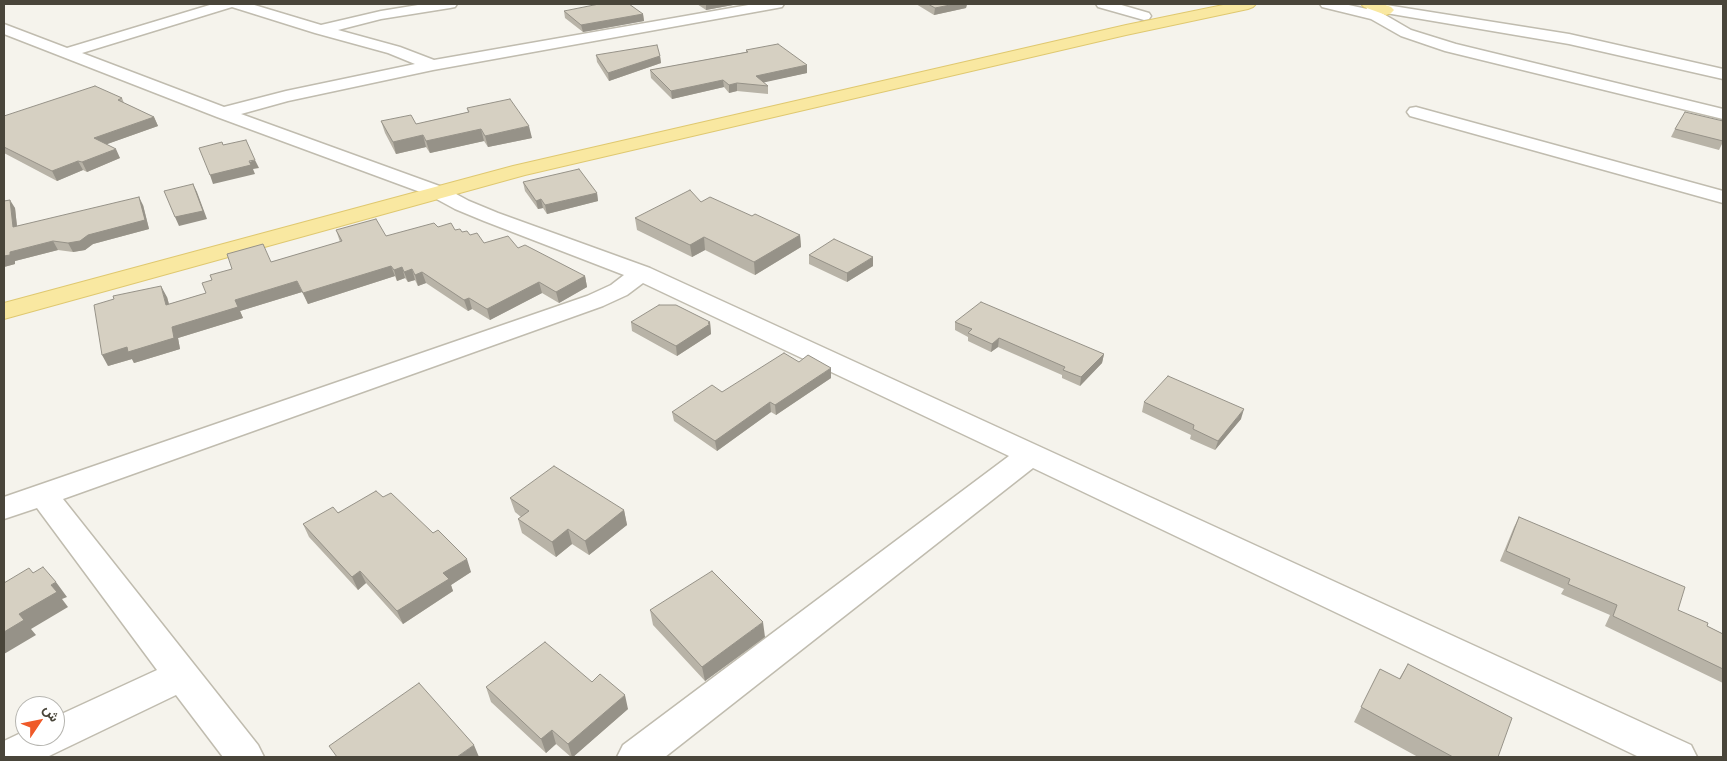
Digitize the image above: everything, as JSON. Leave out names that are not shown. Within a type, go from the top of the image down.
[{"type":"main road","points":[[4,293],[411,183],[582,140],[862,80],[1200,4]]},
{"type":"main road","points":[[4,311],[438,192],[636,143],[1126,30],[1248,4]]},
{"type":"street","points":[[66,53],[227,4]]},
{"type":"street","points":[[236,4],[394,50],[433,65]]},
{"type":"street","points":[[320,30],[381,15],[450,4]]},
{"type":"street","points":[[223,112],[286,96],[433,65],[777,4]]},
{"type":"street","points":[[1102,4],[1144,16]]},
{"type":"street","points":[[1328,4],[1569,39],[1723,74]]},
{"type":"street","points":[[1361,4],[1377,10],[1406,33],[1451,48],[1723,114]]},
{"type":"street","points":[[4,29],[438,192],[462,205],[491,217],[642,273],[688,293],[1678,757]]},
{"type":"street","points":[[1416,112],[1723,197]]},
{"type":"street","points":[[4,508],[595,301],[619,290],[642,273]]},
{"type":"street","points":[[636,757],[1030,454]]},
{"type":"street","points":[[43,495],[245,757]]},
{"type":"street","points":[[65,730],[182,675]]},
{"type":"street","points":[[8,757],[31,746]]},
{"type":"building","points":[[599,4],[629,4],[643,14],[581,25],[564,11]]},
{"type":"building","points":[[928,4],[955,4],[935,8]]},
{"type":"building","points":[[778,44],[807,65],[756,76],[768,86],[737,83],[729,85],[723,80],[671,91],[650,70],[748,52],[746,50]]},
{"type":"building","points":[[657,45],[660,56],[608,73],[596,55]]},
{"type":"building","points":[[95,86],[122,98],[118,100],[154,117],[94,138],[116,149],[52,171],[4,147],[4,116]]},
{"type":"building","points":[[510,99],[529,126],[485,136],[481,129],[426,141],[423,135],[393,142],[381,121],[411,115],[416,124],[469,112],[467,108]]},
{"type":"building","points":[[1685,112],[1723,121],[1723,141],[1675,129]]},
{"type":"building","points":[[246,140],[255,160],[249,161],[251,165],[210,175],[199,148],[222,142],[223,145]]},
{"type":"building","points":[[579,169],[597,193],[545,205],[541,199],[536,201],[523,182]]},
{"type":"building","points":[[193,184],[203,211],[175,217],[164,191]]},
{"type":"building","points":[[690,190],[701,202],[710,197],[752,216],[755,214],[800,235],[754,262],[704,237],[690,245],[635,218]]},
{"type":"building","points":[[139,197],[145,220],[88,235],[80,241],[68,243],[53,241],[10,252],[10,255],[4,256],[4,201],[10,200],[13,227]]},
{"type":"building","points":[[376,219],[386,236],[434,223],[438,227],[451,223],[455,230],[467,231],[470,235],[477,233],[484,243],[508,236],[518,248],[525,245],[585,276],[556,292],[539,282],[487,309],[469,298],[464,300],[422,272],[415,275],[412,269],[404,272],[402,267],[394,270],[391,266],[303,293],[297,281],[235,300],[238,307],[172,327],[174,338],[128,352],[127,347],[102,355],[94,305],[114,299],[113,296],[161,286],[166,305],[206,293],[202,283],[212,280],[210,275],[232,269],[227,254],[263,244],[271,262],[342,241],[336,230]]},
{"type":"building","points":[[834,239],[873,257],[847,273],[809,255]]},
{"type":"building","points":[[981,302],[1104,354],[1081,377],[1063,370],[1065,367],[999,338],[992,344],[968,333],[972,329],[955,322]]},
{"type":"building","points":[[659,305],[676,305],[710,322],[708,323],[710,324],[676,346],[631,322]]},
{"type":"building","points":[[784,353],[799,362],[808,355],[831,368],[775,405],[770,402],[715,441],[672,412],[712,385],[722,392]]},
{"type":"building","points":[[1168,376],[1244,409],[1218,441],[1193,429],[1194,425],[1144,402]]},
{"type":"building","points":[[554,466],[624,510],[585,541],[568,529],[552,542],[518,519],[529,511],[510,498]]},
{"type":"building","points":[[376,491],[383,497],[391,493],[433,533],[438,530],[467,559],[443,573],[449,579],[397,611],[360,571],[352,577],[303,524],[333,507],[338,513]]},
{"type":"building","points":[[1519,517],[1685,587],[1678,610],[1708,623],[1707,626],[1723,634],[1723,669],[1613,616],[1617,605],[1568,584],[1570,579],[1506,551]]},
{"type":"building","points":[[43,567],[56,582],[51,585],[57,592],[19,614],[24,620],[4,632],[4,583],[29,568],[33,573]]},
{"type":"building","points":[[712,571],[763,622],[702,667],[650,610]]},
{"type":"building","points":[[545,642],[592,682],[600,674],[625,695],[568,744],[552,730],[541,739],[486,687]]},
{"type":"building","points":[[1408,664],[1512,718],[1498,757],[1453,757],[1361,707],[1380,669],[1400,679]]},
{"type":"building","points":[[419,683],[474,745],[457,757],[337,757],[329,746]]}]
